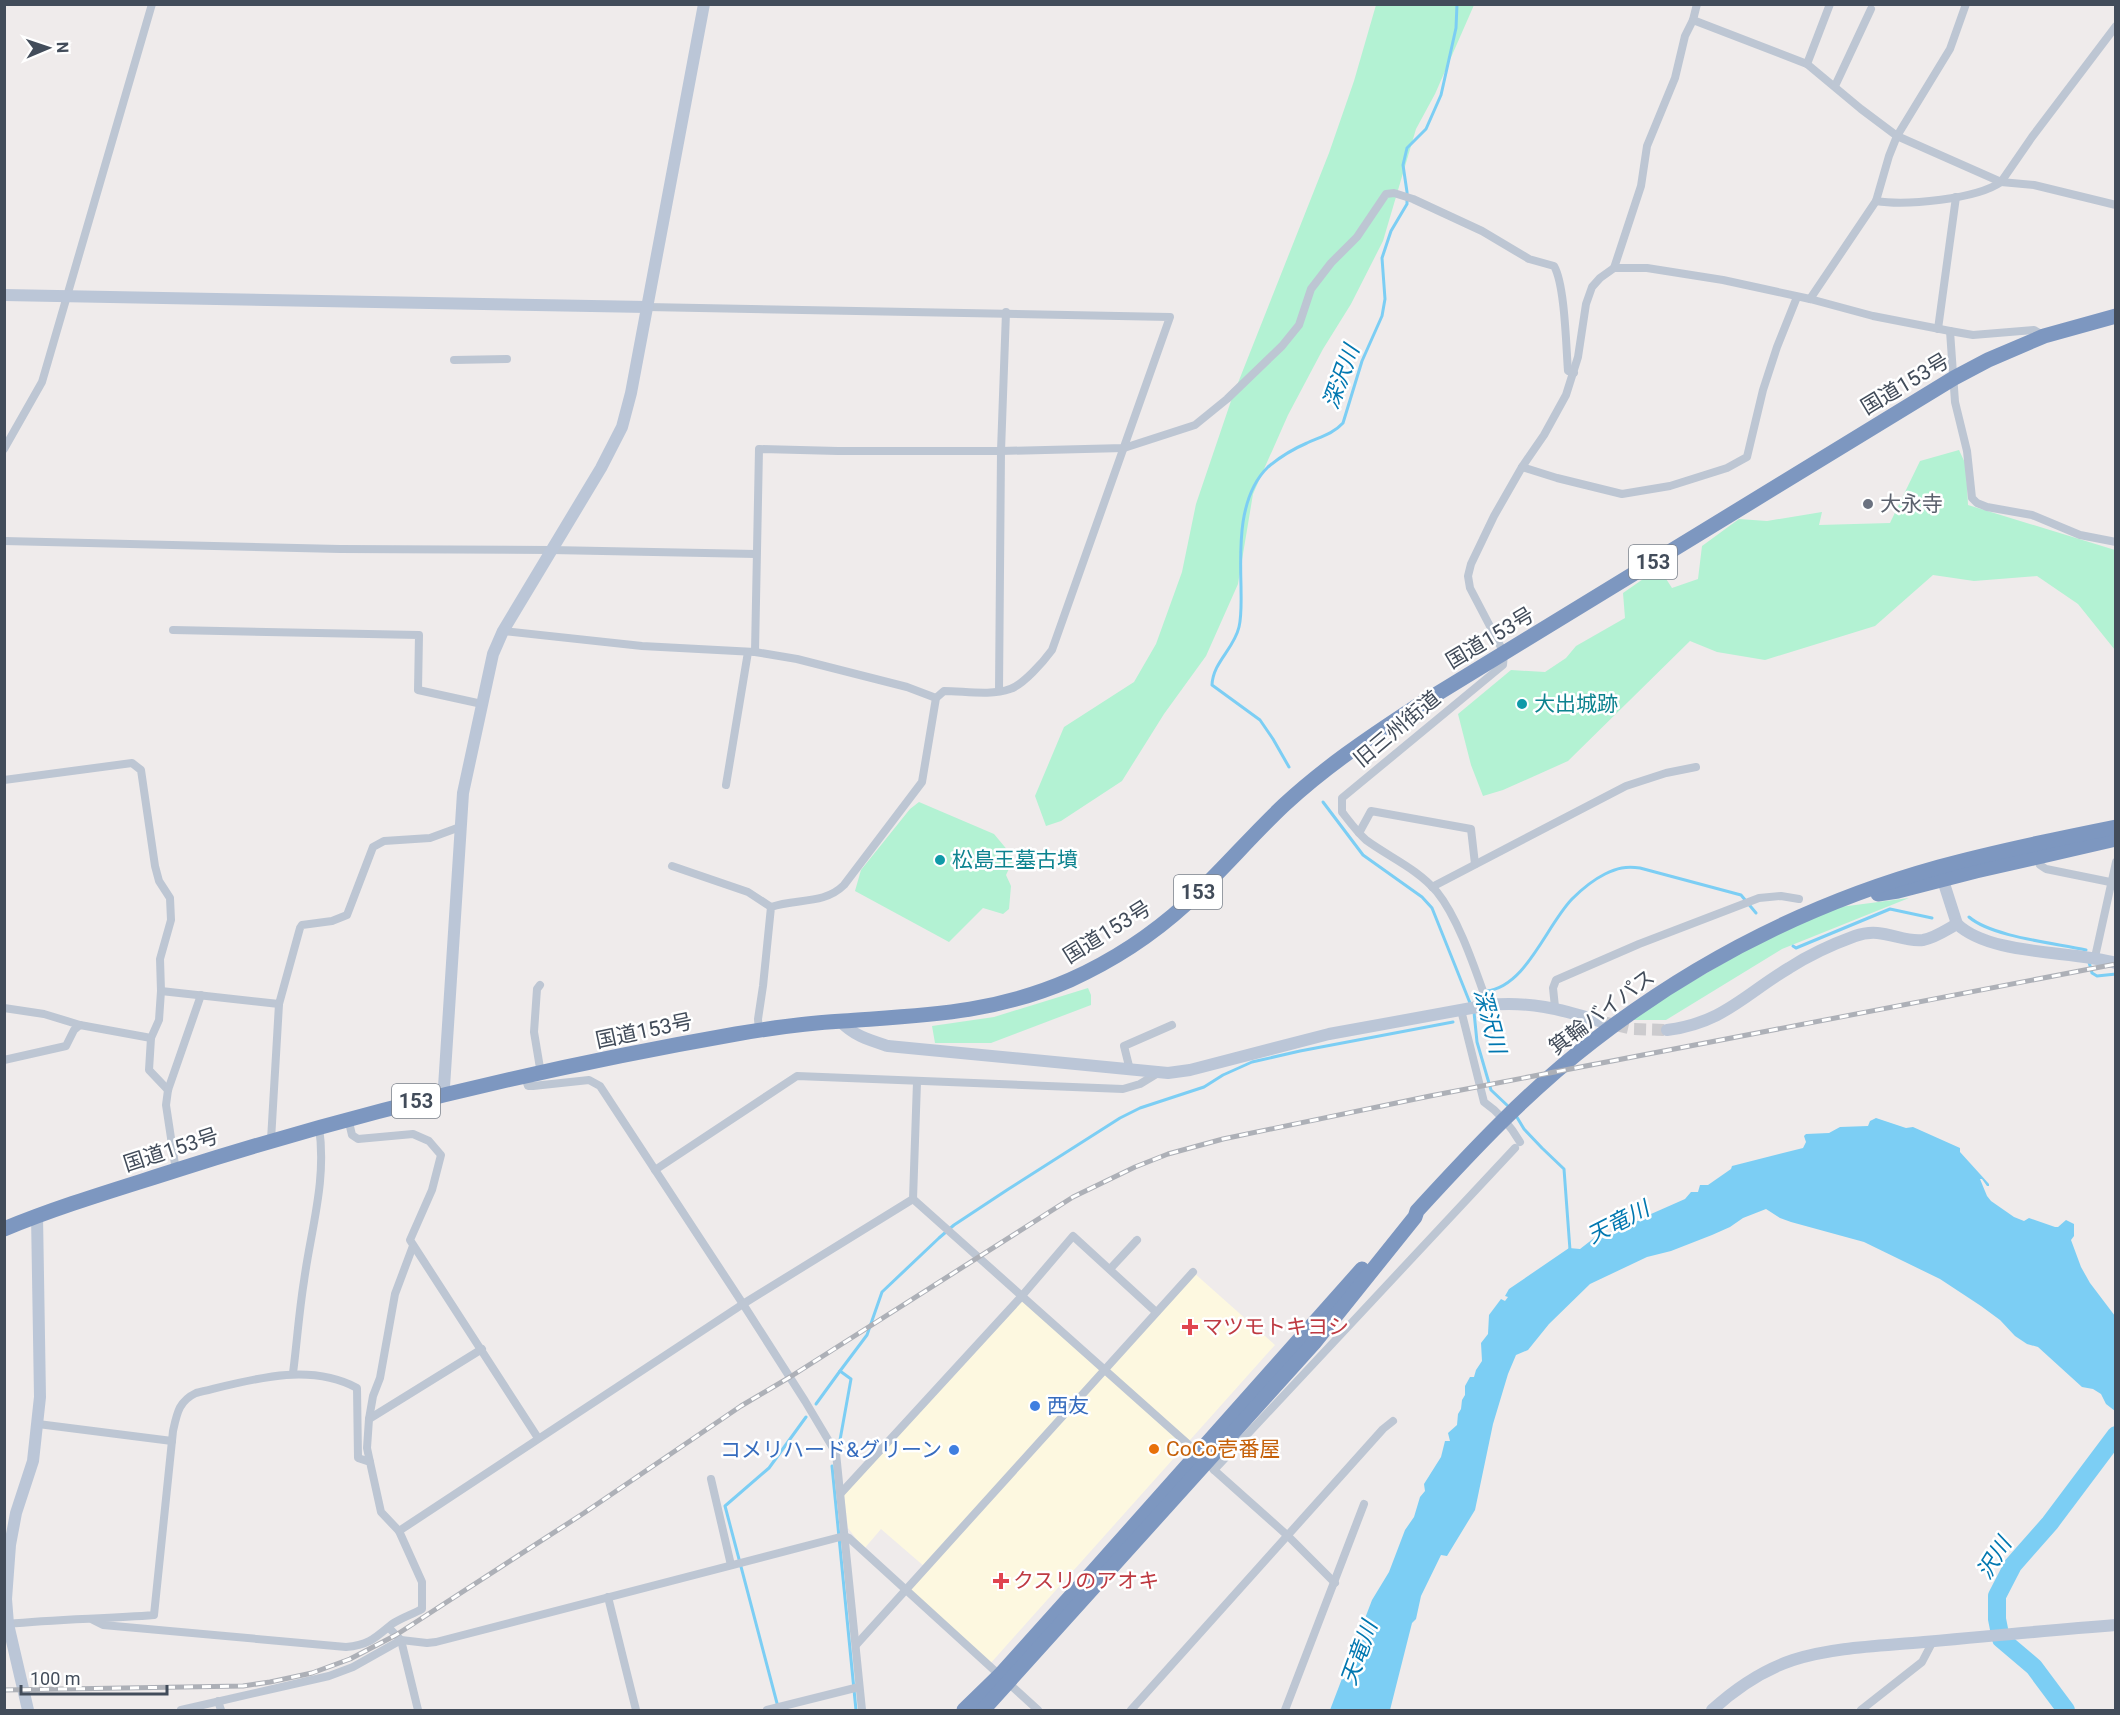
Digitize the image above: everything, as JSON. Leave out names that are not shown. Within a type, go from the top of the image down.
[{"type":"highway","name":"国道153号","points":[[4,1229],[37,1215],[271,1140],[446,1094],[759,1030],[840,1021],[951,1013],[982,1008],[1042,991],[1096,967],[1152,931],[1185,904],[1282,807],[1352,748],[1954,378],[1988,360],[2044,336],[2115,316]]},
{"type":"highway","name":"箕輪バイパス","points":[[983,1710],[1004,1679],[1206,1461],[1410,1214],[1417,1211],[1479,1144],[1525,1100],[1590,1043],[1664,990],[1733,949],[1784,924],[1849,897],[1941,873],[2030,844],[2115,826]]},
{"type":"highway","name":"箕輪バイパス","points":[[1941,873],[2115,839]]},
{"type":"highway","name":"箕輪バイパス","points":[[964,1710],[1004,1679]]},
{"type":"street","points":[[4,449],[42,382],[152,4]]},
{"type":"street","points":[[446,1094],[444,1087],[448,999],[463,793],[493,654],[502,632],[601,468],[622,427],[631,393],[704,4]]},
{"type":"street","points":[[1504,653],[1470,588],[1468,576],[1471,564],[1494,516],[1566,395],[1574,373],[1586,303],[1592,287],[1614,268],[1641,186],[1647,146],[1675,78],[1685,36],[1694,20],[1696,4]]},
{"type":"street","points":[[1807,64],[1830,4]]},
{"type":"street","points":[[1810,299],[1876,201],[1889,156],[1898,136],[1950,49],[1966,4]]},
{"type":"street","points":[[1835,86],[1871,9]]},
{"type":"street","points":[[1694,20],[1807,64],[1898,136],[2001,182],[2034,185],[2115,205]]},
{"type":"street","points":[[1876,201],[1890,203],[1956,197],[1994,187],[2001,182],[2115,26]]},
{"type":"street","points":[[726,785],[752,652],[759,449],[838,452],[1124,448],[1195,425],[1227,399],[1282,346],[1299,325],[1311,289],[1331,263],[1357,237],[1386,194],[1400,195],[1413,200],[1482,231],[1529,259],[1554,266],[1558,273],[1563,306],[1568,371],[1574,373]]},
{"type":"street","points":[[1938,329],[1956,197]]},
{"type":"street","points":[[1614,268],[1658,270],[1723,280],[1950,332],[1973,335],[2034,330],[2044,336]]},
{"type":"street","points":[[4,295],[1006,312],[1170,317],[1052,651],[1045,661],[1013,688],[999,691],[944,691],[936,698],[922,782],[844,885],[834,894],[823,898],[783,903],[771,907]]},
{"type":"street","points":[[1522,467],[1622,494],[1670,486],[1727,468],[1748,457],[1777,347],[1797,297]]},
{"type":"street","points":[[999,691],[1001,451],[1006,312]]},
{"type":"street","points":[[1950,332],[1955,402],[1967,451],[1972,498],[1977,503],[2032,515],[2080,535],[2115,542]]},
{"type":"street","points":[[454,360],[507,359]]},
{"type":"street","points":[[4,541],[340,549],[756,554]]},
{"type":"street","points":[[173,630],[419,635],[418,690],[482,704]]},
{"type":"street","points":[[502,632],[642,646],[752,652],[797,659],[907,687],[936,698]]},
{"type":"street","name":"旧三州街道","points":[[1362,836],[1342,812],[1342,798],[1503,665],[1504,653]]},
{"type":"street","points":[[4,780],[132,763],[141,770],[159,881],[170,898],[171,920],[160,959],[159,1020],[152,1038],[149,1070],[168,1090]]},
{"type":"street","points":[[1432,887],[1626,786],[1665,773],[1696,767]]},
{"type":"street","points":[[1474,864],[1471,829],[1371,811],[1362,836],[1432,887],[1448,909],[1470,957],[1486,1005]]},
{"type":"street","points":[[271,1140],[279,1004],[300,928],[302,925],[332,921],[346,915],[373,847],[384,841],[430,838],[460,827]]},
{"type":"street","points":[[2095,957],[2114,883],[2115,862]]},
{"type":"street","points":[[2040,865],[2046,869],[2114,883]]},
{"type":"street","points":[[672,866],[748,892],[771,907]]},
{"type":"street","points":[[1941,873],[1957,924],[1970,935],[2028,950],[2095,957],[2115,963]]},
{"type":"street","points":[[1555,1007],[1552,988],[1556,980],[1640,944],[1759,898],[1781,896],[1799,899]]},
{"type":"street","points":[[759,1030],[758,1019],[771,907]]},
{"type":"street","points":[[1667,1030],[1691,1025],[1720,1014],[1747,998],[1787,968],[1857,936],[1879,933],[1924,940],[1957,924]]},
{"type":"street","points":[[540,985],[537,989],[534,1032],[541,1074]]},
{"type":"street","points":[[161,991],[279,1004]]},
{"type":"street","points":[[176,1171],[166,1105],[168,1090],[201,995]]},
{"type":"street","points":[[840,1021],[850,1031],[888,1046],[1158,1073],[1190,1070],[1329,1034],[1486,1005],[1509,1003],[1555,1007],[1599,1021]]},
{"type":"street","points":[[4,1008],[44,1014],[80,1025],[152,1038]]},
{"type":"street","points":[[1206,1461],[1517,1145],[1510,1124],[1484,1102],[1464,1009]]},
{"type":"street","points":[[4,1060],[66,1047],[74,1030],[80,1025]]},
{"type":"street","points":[[1130,1070],[1124,1046],[1172,1025]]},
{"type":"street","points":[[655,1170],[798,1076],[1123,1089],[1140,1084],[1158,1073]]},
{"type":"street","points":[[525,1077],[528,1086],[579,1080],[595,1081],[600,1086],[743,1304],[836,1453],[856,1645],[855,1688],[862,1710]]},
{"type":"street","points":[[917,1082],[913,1198],[1206,1461],[1288,1536],[1335,1583]]},
{"type":"street","points":[[348,1118],[352,1135],[358,1139],[413,1134],[429,1141],[441,1155],[432,1190],[410,1240],[538,1438]]},
{"type":"street","points":[[293,1373],[304,1280],[319,1200],[322,1156],[319,1127]]},
{"type":"street","points":[[399,1531],[743,1304],[913,1198]]},
{"type":"street","points":[[28,1710],[7,1629],[6,1599],[10,1545],[16,1514],[33,1461],[38,1424],[40,1397],[37,1215]]},
{"type":"street","points":[[841,1493],[1021,1297],[1073,1236],[1156,1312]]},
{"type":"street","points":[[1110,1269],[1137,1240]]},
{"type":"street","points":[[93,1620],[103,1625],[346,1647],[362,1646],[378,1637],[394,1623],[422,1609],[422,1582],[399,1531],[381,1512],[367,1448],[373,1396],[380,1378],[395,1294],[413,1246]]},
{"type":"street","points":[[856,1645],[1192,1272]]},
{"type":"street","points":[[369,1419],[482,1349]]},
{"type":"street","points":[[7,1629],[44,1620],[93,1620],[154,1615],[177,1412],[185,1398],[196,1392],[293,1373],[342,1380],[357,1388],[358,1458],[370,1462]]},
{"type":"street","points":[[1131,1710],[1383,1429],[1393,1421]]},
{"type":"street","points":[[38,1424],[172,1441]]},
{"type":"street","points":[[711,1479],[738,1563]]},
{"type":"street","points":[[1286,1710],[1364,1504]]},
{"type":"street","points":[[181,1710],[329,1676],[353,1667],[401,1640],[436,1642],[844,1536],[906,1589],[1038,1710]]},
{"type":"street","points":[[608,1597],[636,1710]]},
{"type":"street","points":[[1712,1710],[1739,1688],[1791,1661],[1825,1653],[2115,1624]]},
{"type":"street","points":[[389,1628],[401,1640],[418,1710]]},
{"type":"street","points":[[1861,1710],[1922,1662],[1932,1641]]},
{"type":"street","points":[[775,1708],[855,1688]]},
{"type":"street","points":[[218,1701],[221,1710]]},
{"type":"shaded area","points":[[1193,1272],[1275,1345],[989,1665],[905,1589],[925,1567],[881,1529],[864,1549],[848,1528],[844,1495],[1021,1297],[1105,1370]]},
{"type":"green space","points":[[1376,5],[1474,5],[1435,94],[1416,129],[1383,241],[1351,304],[1323,349],[1288,415],[1253,494],[1238,584],[1206,656],[1164,714],[1122,781],[1061,821],[1046,826],[1035,796],[1064,727],[1134,682],[1156,644],[1182,572],[1196,504],[1232,398],[1329,153],[1354,81]]},
{"type":"green space","points":[[1959,450],[1966,465],[1968,505],[2115,550],[2115,650],[2078,604],[2037,576],[1974,581],[1933,575],[1875,626],[1765,660],[1717,652],[1690,641],[1568,761],[1503,790],[1483,796],[1471,765],[1458,714],[1511,670],[1545,672],[1566,658],[1576,646],[1625,618],[1623,593],[1659,568],[1672,588],[1698,579],[1702,546],[1739,519],[1767,521],[1822,512],[1819,525],[1890,523],[1920,461]]},
{"type":"green space","points":[[919,802],[994,834],[1014,858],[1006,875],[1011,886],[1009,909],[1003,914],[983,908],[949,942],[855,891],[861,870],[910,809]]},
{"type":"green space","points":[[1909,898],[1782,949],[1666,1020],[1632,1020],[1659,1001],[1768,937],[1840,907]]},
{"type":"green space","points":[[1088,988],[1091,1005],[991,1043],[935,1043],[932,1026],[994,1017]]},
{"type":"water","name":"天竜川","points":[[1876,1118],[1906,1128],[1913,1127],[1960,1148],[1960,1152],[1989,1184],[1987,1186],[1980,1179],[1987,1196],[2014,1217],[2024,1221],[2029,1218],[2055,1227],[2066,1220],[2074,1224],[2074,1236],[2071,1240],[2081,1267],[2115,1316],[2115,1411],[2106,1404],[2101,1394],[2093,1389],[2082,1387],[2038,1347],[2027,1344],[2015,1336],[2000,1320],[1940,1279],[1864,1242],[1791,1222],[1766,1209],[1743,1218],[1712,1235],[1671,1251],[1647,1257],[1590,1284],[1549,1324],[1528,1350],[1516,1355],[1493,1424],[1475,1510],[1447,1556],[1441,1555],[1421,1596],[1390,1710],[1330,1710],[1372,1600],[1389,1572],[1405,1530],[1414,1517],[1420,1497],[1425,1491],[1424,1484],[1441,1457],[1445,1441],[1450,1441],[1448,1433],[1457,1425],[1458,1414],[1465,1395],[1465,1386],[1470,1377],[1474,1377],[1482,1361],[1481,1343],[1488,1334],[1489,1315],[1501,1299],[1505,1301],[1509,1289],[1569,1248],[1580,1249],[1598,1235],[1618,1230],[1630,1222],[1644,1220],[1651,1214],[1685,1199],[1691,1192],[1698,1192],[1700,1185],[1708,1185],[1732,1166],[1803,1148],[1806,1134],[1829,1133],[1840,1127],[1868,1126],[1870,1121]]},
{"type":"waterway","name":"深沢川","points":[[1289,767],[1260,720],[1212,685],[1216,669],[1233,642],[1241,617],[1241,539],[1246,507],[1258,479],[1268,467],[1302,445],[1331,433],[1343,423],[1362,361],[1382,316],[1385,299],[1382,258],[1391,231],[1407,204],[1403,165],[1407,148],[1426,129],[1441,95],[1456,28],[1457,4]]},
{"type":"waterway","name":"深沢川","points":[[1323,802],[1363,855],[1422,897],[1432,908],[1470,1003]]},
{"type":"waterway","points":[[1486,991],[1500,987],[1513,979],[1534,954],[1572,899],[1596,879],[1618,869],[1640,868],[1741,895],[1756,913]]},
{"type":"waterway","points":[[1793,946],[1796,948],[1890,909],[1932,918]]},
{"type":"waterway","points":[[1969,917],[1993,930],[2086,950]]},
{"type":"waterway","points":[[2089,962],[2092,973],[2097,976],[2116,974]]},
{"type":"waterway","name":"深沢川","points":[[1474,1012],[1477,1042],[1491,1090],[1509,1107]]},
{"type":"waterway","points":[[840,1440],[851,1379],[840,1371],[867,1335],[882,1292],[954,1225],[1120,1118],[1140,1108],[1204,1087],[1223,1075],[1252,1062],[1453,1022]]},
{"type":"waterway","name":"深沢川","points":[[1515,1114],[1524,1129],[1564,1169],[1570,1250]]},
{"type":"waterway","points":[[816,1404],[840,1371]]},
{"type":"waterway","points":[[778,1707],[725,1506],[769,1468],[806,1417]]},
{"type":"waterway","name":"沢川","points":[[2066,1710],[2034,1667],[2001,1639],[1997,1619],[1997,1596],[2013,1565],[2050,1523],[2116,1435]]},
{"type":"waterway","points":[[832,1466],[856,1710]]},
{"type":"tunnel","points":[[1599,1021],[1633,1029],[1667,1030]]},
{"type":"railway","points":[[4,1690],[243,1686],[312,1673],[350,1659],[396,1635],[584,1513],[741,1406],[1073,1197],[1168,1154],[1223,1139],[1430,1096],[2116,964]]},
{"type":"place","name":"大永寺","points":[[1868,504]]},
{"type":"place","name":"大出城跡","points":[[1522,704]]},
{"type":"place","name":"松島王墓古墳","points":[[940,860]]},
{"type":"place","name":"マツモトキヨシ","points":[[1190,1327]]},
{"type":"place","name":"西友","points":[[1035,1406]]},
{"type":"place","name":"CoCo壱番屋","points":[[1154,1449]]},
{"type":"place","name":"コメリハード&グリーン","points":[[954,1450]]},
{"type":"place","name":"クスリのアオキ","points":[[1001,1581]]}]
